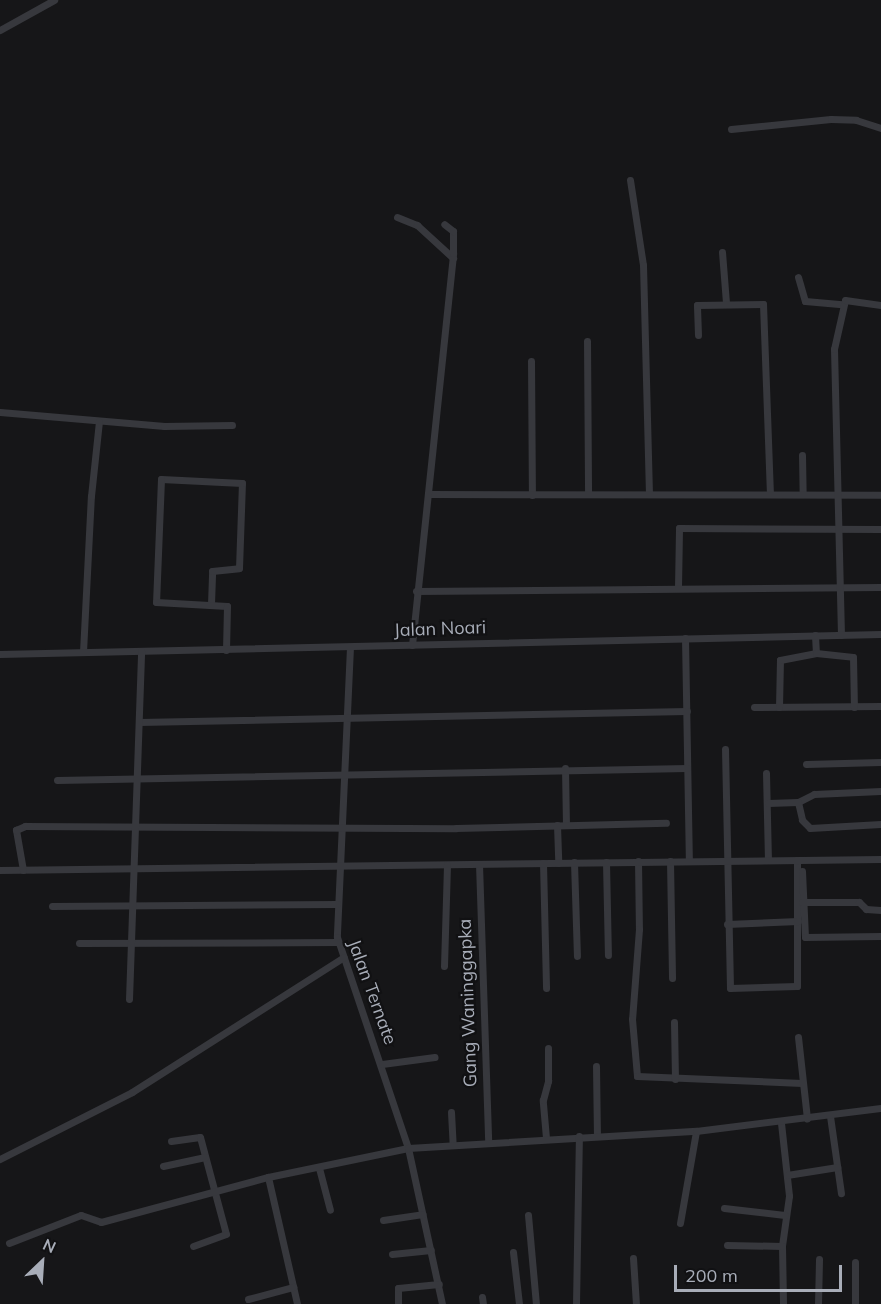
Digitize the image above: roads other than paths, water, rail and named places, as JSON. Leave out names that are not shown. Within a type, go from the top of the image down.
[{"type":"street","points":[[0,30],[54,0]]},
{"type":"street","points":[[731,129],[831,120],[856,120],[881,128]]},
{"type":"street","points":[[630,180],[643,265],[649,494]]},
{"type":"street","points":[[397,217],[417,225],[453,258]]},
{"type":"street","points":[[412,645],[453,258],[454,234],[444,224]]},
{"type":"street","points":[[722,252],[726,303]]},
{"type":"street","points":[[798,277],[805,301],[842,304],[850,299],[881,305]]},
{"type":"street","points":[[698,335],[697,306],[726,303],[763,304],[770,493]]},
{"type":"street","points":[[841,635],[834,356],[842,304]]},
{"type":"street","points":[[587,341],[588,494]]},
{"type":"street","points":[[531,361],[532,495]]},
{"type":"street","points":[[0,412],[99,421],[232,425]]},
{"type":"street","points":[[83,652],[91,496],[99,421]]},
{"type":"street","points":[[802,455],[803,494]]},
{"type":"street","points":[[211,604],[212,571],[239,568],[242,483],[161,479],[156,602],[211,604],[228,607],[226,650]]},
{"type":"street","points":[[428,494],[881,495]]},
{"type":"street","points":[[678,588],[679,528],[881,529]]},
{"type":"street","points":[[416,591],[881,587]]},
{"type":"street","name":"Jalan Noari","points":[[0,654],[881,634]]},
{"type":"street","points":[[815,635],[816,653]]},
{"type":"street","points":[[685,638],[689,861]]},
{"type":"street","name":"Jalan Ternate","points":[[350,647],[337,904],[338,942],[382,1064],[408,1148],[442,1304]]},
{"type":"street","points":[[129,999],[141,651]]},
{"type":"street","points":[[779,707],[780,660],[816,653],[853,657],[854,707]]},
{"type":"street","points":[[754,707],[881,706]]},
{"type":"street","points":[[139,722],[346,720],[687,711]]},
{"type":"street","points":[[725,749],[729,987],[794,988],[798,984],[800,860]]},
{"type":"street","points":[[806,764],[881,762]]},
{"type":"street","points":[[57,780],[565,768],[687,768]]},
{"type":"street","points":[[565,768],[566,825]]},
{"type":"street","points":[[766,773],[768,860]]},
{"type":"street","points":[[768,803],[798,802],[814,794],[881,790]]},
{"type":"street","points":[[798,802],[802,820],[810,828],[881,824]]},
{"type":"street","points":[[23,870],[17,827],[666,823]]},
{"type":"street","points":[[557,825],[558,862]]},
{"type":"street","points":[[0,870],[881,859]]},
{"type":"street","points":[[800,860],[805,937],[881,936]]},
{"type":"street","points":[[638,861],[639,929],[632,1019],[637,1076],[802,1083]]},
{"type":"street","points":[[670,861],[672,978]]},
{"type":"street","points":[[574,862],[577,956]]},
{"type":"street","points":[[606,862],[608,955]]},
{"type":"street","points":[[543,863],[546,988]]},
{"type":"street","name":"Gang Waninggapka","points":[[479,864],[488,1142]]},
{"type":"street","points":[[444,966],[447,865]]},
{"type":"street","points":[[802,902],[859,902],[866,909],[881,910]]},
{"type":"street","points":[[52,906],[337,904]]},
{"type":"street","points":[[727,924],[798,921]]},
{"type":"street","points":[[79,943],[338,942]]},
{"type":"street","points":[[0,1159],[132,1092],[344,957]]},
{"type":"street","points":[[674,1022],[675,1079]]},
{"type":"street","points":[[798,1037],[807,1119]]},
{"type":"street","points":[[546,1138],[543,1100],[548,1081],[548,1048]]},
{"type":"street","points":[[382,1064],[435,1058]]},
{"type":"street","points":[[596,1066],[597,1135]]},
{"type":"street","points":[[9,1243],[81,1215],[101,1222],[214,1190],[408,1148],[579,1136],[696,1131],[781,1123],[881,1108]]},
{"type":"street","points":[[451,1112],[453,1145]]},
{"type":"street","points":[[830,1116],[842,1193]]},
{"type":"street","points":[[781,1123],[787,1174],[782,1246],[783,1304]]},
{"type":"street","points":[[680,1223],[696,1131]]},
{"type":"street","points":[[171,1142],[198,1136],[227,1235],[193,1246]]},
{"type":"street","points":[[576,1304],[579,1136]]},
{"type":"street","points":[[163,1166],[205,1157]]},
{"type":"street","points":[[787,1174],[837,1167]]},
{"type":"street","points":[[319,1168],[330,1210]]},
{"type":"street","points":[[268,1177],[297,1304]]},
{"type":"street","points":[[724,1208],[785,1215]]},
{"type":"street","points":[[383,1220],[423,1214]]},
{"type":"street","points":[[528,1215],[537,1304]]},
{"type":"street","points":[[727,1245],[782,1246]]},
{"type":"street","points":[[392,1254],[431,1250]]},
{"type":"street","points":[[513,1252],[519,1304]]},
{"type":"street","points":[[633,1258],[636,1304]]},
{"type":"street","points":[[818,1304],[819,1258]]},
{"type":"street","points":[[855,1262],[855,1304]]},
{"type":"street","points":[[398,1304],[398,1288],[439,1284]]},
{"type":"street","points":[[248,1299],[293,1287]]}]
